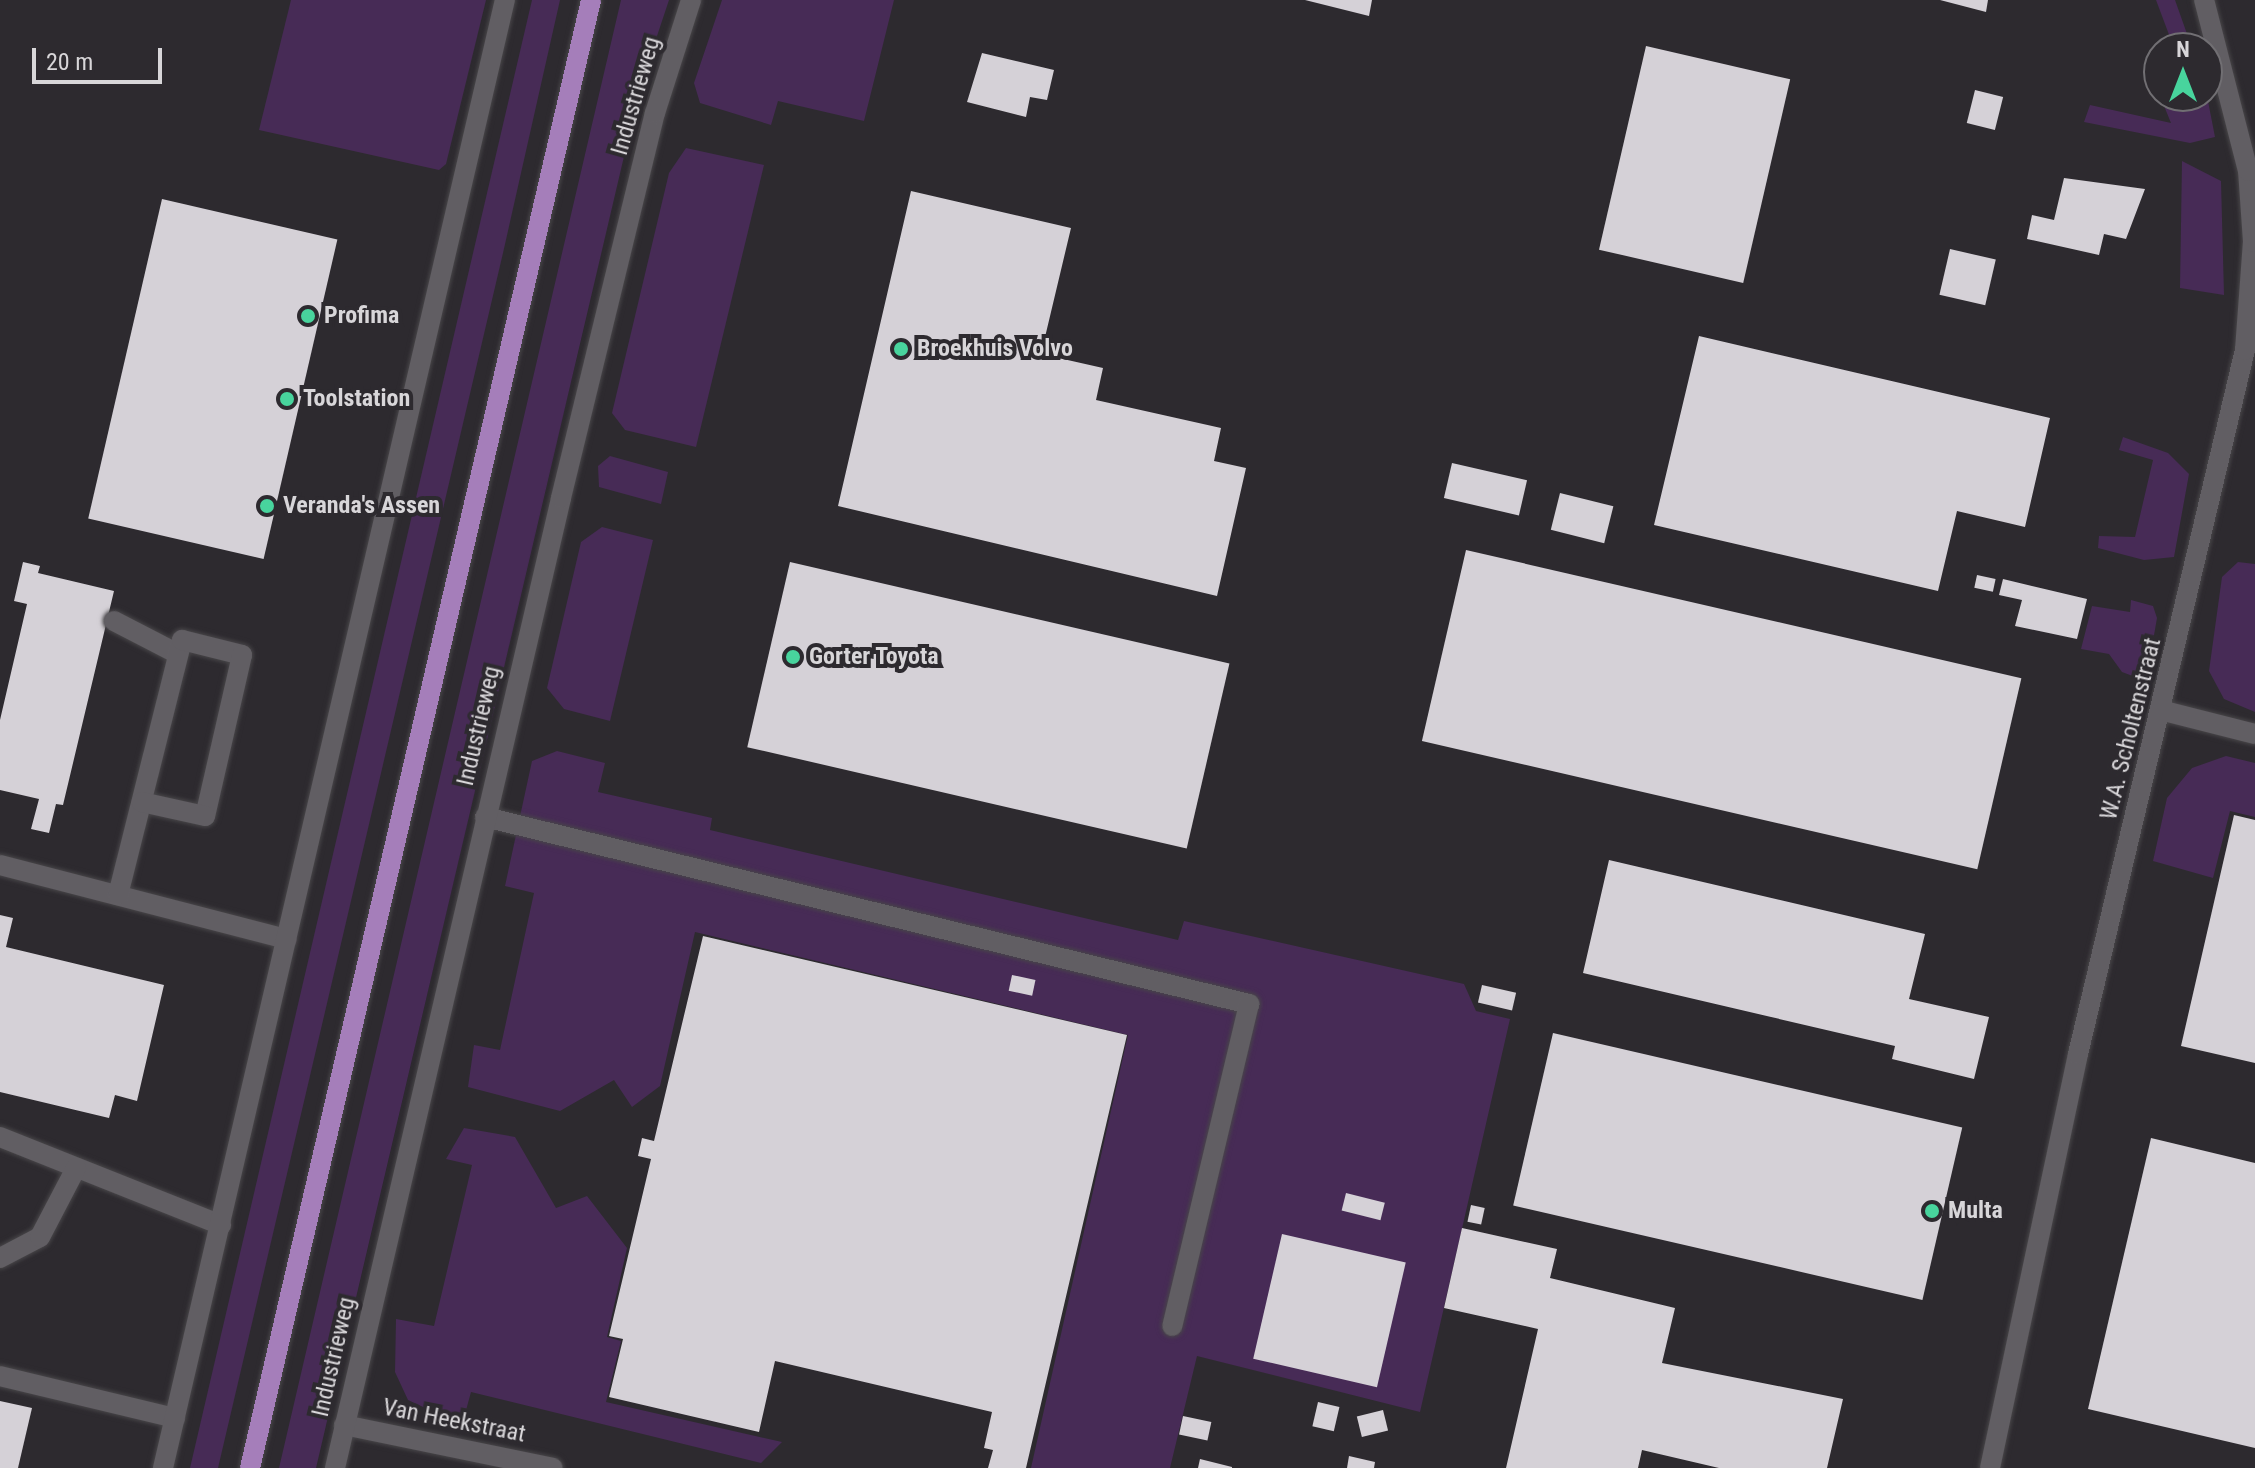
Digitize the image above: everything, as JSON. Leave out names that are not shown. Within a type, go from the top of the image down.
[{"type":"main road","points":[[250,1468],[591,0]]},
{"type":"street","points":[[163,1468],[505,0]]},
{"type":"street","name":"Industrieweg","points":[[335,1468],[485,817],[652,128],[691,0]]},
{"type":"street","name":"W.A. Scholtenstraat","points":[[1990,1468],[2078,1054],[2164,711],[2245,350],[2251,280],[2248,171],[2204,0]]},
{"type":"street","points":[[114,621],[178,654]]},
{"type":"street","points":[[118,895],[182,640],[242,655],[205,816],[142,802]]},
{"type":"street","points":[[2164,711],[2255,734]]},
{"type":"street","points":[[485,817],[1249,1004],[1172,1326]]},
{"type":"street","points":[[0,865],[287,939]]},
{"type":"street","points":[[0,1137],[221,1225]]},
{"type":"street","points":[[0,1258],[40,1237],[76,1168]]},
{"type":"street","points":[[0,1376],[175,1418]]},
{"type":"street","name":"Van Heekstraat","points":[[344,1425],[508,1463],[553,1468]]},
{"type":"shaded area","points":[[291,0],[486,0],[446,164],[439,170],[259,130]]},
{"type":"shaded area","points":[[532,0],[560,0],[503,253],[218,1468],[190,1468]]},
{"type":"shaded area","points":[[621,0],[669,0],[641,84],[316,1468],[279,1468]]},
{"type":"shaded area","points":[[722,0],[894,0],[864,121],[778,101],[771,125],[700,103],[694,83]]},
{"type":"shaded area","points":[[2156,0],[2175,0],[2186,32],[2168,32]]},
{"type":"shaded area","points":[[2090,105],[2171,123],[2167,112],[2210,112],[2215,137],[2190,143],[2084,122]]},
{"type":"shaded area","points":[[686,148],[764,165],[696,447],[625,430],[612,413],[669,173]]},
{"type":"shaded area","points":[[2182,161],[2221,181],[2224,295],[2180,288]]},
{"type":"shaded area","points":[[2123,437],[2168,453],[2189,474],[2174,557],[2144,560],[2098,548],[2099,536],[2135,537],[2153,460],[2119,450]]},
{"type":"shaded area","points":[[610,456],[668,472],[661,504],[599,487],[598,466]]},
{"type":"shaded area","points":[[602,527],[653,540],[610,721],[564,709],[547,688],[581,542]]},
{"type":"shaded area","points":[[2238,562],[2255,564],[2255,712],[2224,699],[2209,671],[2222,577]]},
{"type":"shaded area","points":[[2131,600],[2153,606],[2157,618],[2146,681],[2122,672],[2109,654],[2081,649],[2092,606],[2130,612]]},
{"type":"shaded area","points":[[557,751],[605,763],[598,792],[712,818],[710,830],[1178,940],[1184,921],[1464,984],[1476,1011],[1510,1019],[1420,1412],[1197,1356],[1170,1468],[1031,1468],[1128,1035],[695,932],[660,1086],[632,1107],[614,1080],[560,1111],[468,1087],[474,1045],[500,1050],[534,893],[505,886],[532,761]]},
{"type":"shaded area","points":[[2226,756],[2255,763],[2255,817],[2230,811],[2213,878],[2153,861],[2167,798],[2192,768]]},
{"type":"shaded area","points":[[464,1128],[515,1137],[556,1208],[587,1196],[627,1248],[607,1337],[621,1341],[606,1402],[782,1442],[761,1463],[471,1392],[462,1425],[408,1400],[395,1372],[396,1319],[434,1326],[472,1165],[446,1159]]},
{"type":"building","points":[[1305,0],[1372,0],[1369,16]]},
{"type":"building","points":[[1940,0],[1988,0],[1986,12]]},
{"type":"building","points":[[1646,46],[1790,79],[1743,283],[1599,250]]},
{"type":"building","points":[[982,53],[1054,70],[1047,100],[1030,97],[1026,117],[967,102]]},
{"type":"building","points":[[1975,90],[2003,97],[1995,130],[1967,123]]},
{"type":"building","points":[[2064,178],[2145,189],[2126,239],[2104,234],[2099,255],[2027,239],[2032,215],[2054,220]]},
{"type":"building","points":[[911,191],[1071,228],[1041,354],[1103,368],[1096,400],[1221,428],[1214,461],[1246,468],[1217,596],[838,506]]},
{"type":"building","points":[[162,199],[337,239],[264,559],[88,519]]},
{"type":"building","points":[[1950,249],[1996,260],[1985,305],[1939,295]]},
{"type":"building","points":[[1699,336],[2050,418],[2025,527],[1957,511],[1938,591],[1654,525]]},
{"type":"building","points":[[1452,463],[1527,480],[1519,515],[1444,498]]},
{"type":"building","points":[[1560,493],[1613,506],[1604,543],[1551,530]]},
{"type":"building","points":[[1466,550],[2021,678],[1977,869],[1422,741]]},
{"type":"building","points":[[23,562],[40,566],[38,573],[114,591],[63,805],[56,804],[49,833],[31,829],[39,799],[0,790],[0,720],[27,604],[14,601]]},
{"type":"building","points":[[790,562],[1229,663],[1187,849],[747,747]]},
{"type":"building","points":[[1977,575],[1996,579],[1993,592],[1974,588]]},
{"type":"building","points":[[2003,579],[2087,599],[2077,639],[2015,626],[2022,600],[1999,595]]},
{"type":"building","points":[[2234,815],[2255,820],[2255,1063],[2181,1046]]},
{"type":"building","points":[[1609,860],[1925,934],[1909,999],[1989,1017],[1974,1079],[1892,1059],[1895,1046],[1583,973]]},
{"type":"building","points":[[0,915],[13,918],[6,947],[164,985],[137,1101],[115,1095],[109,1118],[0,1092]]},
{"type":"building","points":[[703,936],[1127,1035],[1026,1468],[988,1468],[993,1450],[984,1448],[992,1412],[775,1361],[759,1432],[609,1397],[623,1339],[609,1336],[651,1159],[638,1156],[642,1138],[654,1141]]},
{"type":"building","points":[[1012,975],[1035,980],[1032,996],[1009,991]]},
{"type":"building","points":[[1482,985],[1516,993],[1512,1010],[1478,1003]]},
{"type":"building","points":[[1553,1033],[1962,1127],[1922,1300],[1513,1205]]},
{"type":"building","points":[[2151,1138],[2255,1163],[2255,1448],[2088,1409]]},
{"type":"building","points":[[1346,1193],[1385,1203],[1380,1220],[1342,1210]]},
{"type":"building","points":[[1471,1205],[1485,1208],[1481,1225],[1467,1222]]},
{"type":"building","points":[[1462,1228],[1557,1249],[1550,1278],[1675,1308],[1662,1363],[1843,1399],[1827,1468],[1719,1468],[1642,1450],[1638,1468],[1506,1468],[1538,1329],[1444,1308]]},
{"type":"building","points":[[1282,1234],[1406,1263],[1377,1387],[1253,1359]]},
{"type":"building","points":[[0,1401],[32,1408],[18,1468],[0,1468]]},
{"type":"building","points":[[1318,1402],[1339,1407],[1334,1431],[1312,1426]]},
{"type":"building","points":[[1383,1410],[1388,1430],[1362,1437],[1357,1417]]},
{"type":"building","points":[[1183,1416],[1211,1422],[1207,1441],[1179,1435]]},
{"type":"building","points":[[1349,1456],[1375,1462],[1374,1468],[1347,1468]]},
{"type":"building","points":[[1200,1459],[1232,1467],[1232,1468],[1198,1468]]},
{"type":"place","name":"Profima","points":[[308,316]]},
{"type":"place","name":"Broekhuis Volvo","points":[[901,349]]},
{"type":"place","name":"Toolstation","points":[[287,399]]},
{"type":"place","name":"Veranda's Assen","points":[[267,506]]},
{"type":"place","name":"Gorter Toyota","points":[[793,657]]},
{"type":"place","name":"Multa","points":[[1932,1211]]}]
